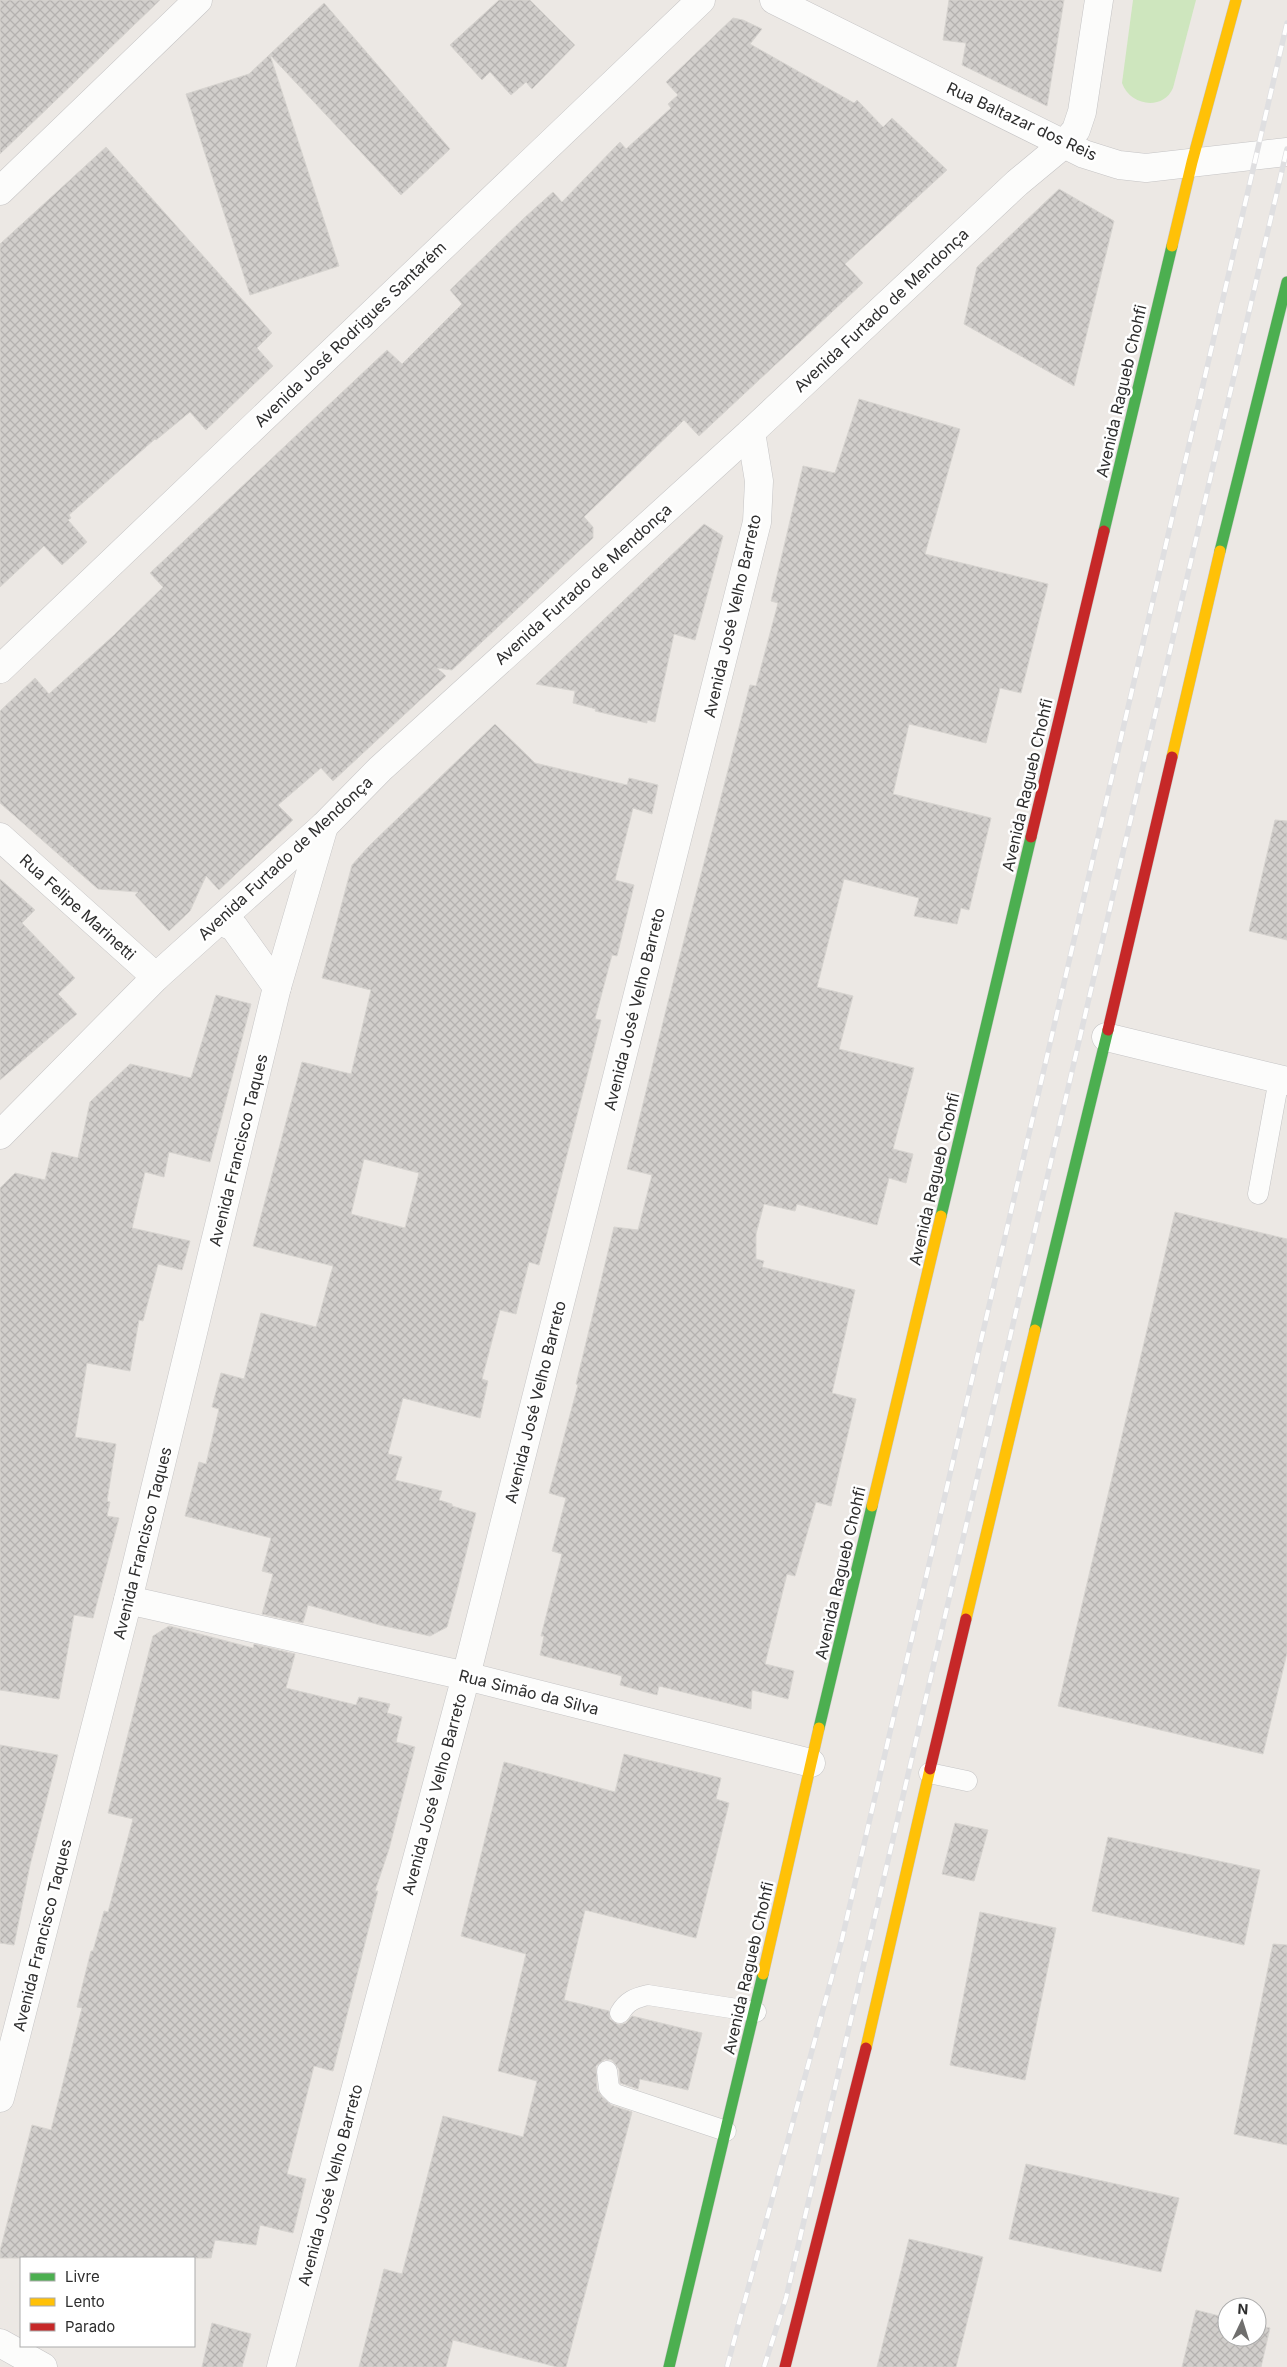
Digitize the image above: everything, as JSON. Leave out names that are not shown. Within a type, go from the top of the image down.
[{"type":"highway","name":"Avenida Ragueb Chohfi","points":[[669,2367],[704,2232],[726,2131],[756,2012],[811,1763],[1192,162],[1236,0]]},
{"type":"highway","points":[[785,2367],[857,2087],[929,1773],[1106,1038],[1221,546],[1282,319],[1287,282]]},
{"type":"street","points":[[0,191],[198,0]]},
{"type":"street","name":"Avenida José Rodrigues Santarém","points":[[0,669],[701,0]]},
{"type":"street","name":"Rua Baltazar dos Reis","points":[[774,0],[1084,154],[1119,165],[1146,168],[1170,167],[1192,162],[1287,152]]},
{"type":"street","name":"Avenida Furtado de Mendonça","points":[[0,1135],[156,977],[324,826],[380,769],[751,432],[1017,183],[1064,144],[1076,130],[1082,112],[1099,0]]},
{"type":"street","name":"Avenida José Velho Barreto","points":[[281,2367],[466,1676],[757,522],[759,481],[751,432]]},
{"type":"street","name":"Avenida Francisco Taques","points":[[0,2098],[128,1600],[277,987],[324,826]]},
{"type":"street","name":"Rua Felipe Marinetti","points":[[0,838],[156,977]]},
{"type":"street","points":[[219,921],[234,927],[277,987]]},
{"type":"street","points":[[1106,1038],[1283,1080]]},
{"type":"street","name":"Rua Simão da Silva","points":[[128,1600],[466,1676],[811,1763]]},
{"type":"street","points":[[0,2342],[43,2367]]},
{"type":"lane","points":[[1258,1194],[1283,1080]]},
{"type":"lane","points":[[929,1773],[967,1781]]},
{"type":"lane","points":[[620,2013],[625,2004],[634,1998],[648,1995],[756,2012]]},
{"type":"lane","points":[[607,2071],[609,2088],[616,2094],[726,2131]]},
{"type":"green space","points":[[1133,0],[1196,0],[1173,88],[1162,100],[1155,103],[1139,101],[1132,97],[1122,83]]},
{"type":"building","points":[[0,0],[160,0],[0,154]]},
{"type":"building","points":[[499,0],[530,0],[575,45],[532,89],[526,82],[511,95],[490,72],[482,80],[450,45]]},
{"type":"building","points":[[949,0],[1064,0],[1047,106],[962,65],[966,43],[943,40]]},
{"type":"building","points":[[324,3],[450,149],[401,195],[270,55],[339,266],[250,295],[186,94],[249,74]]},
{"type":"building","points":[[733,18],[743,20],[762,29],[750,44],[854,103],[857,100],[883,127],[892,118],[947,170],[845,264],[863,283],[699,436],[684,420],[584,517],[593,527],[593,538],[452,670],[437,668],[446,676],[333,781],[321,768],[278,805],[293,820],[219,890],[206,876],[190,911],[169,931],[135,895],[138,892],[98,889],[0,803],[0,711],[35,678],[49,694],[113,636],[163,587],[150,573],[387,350],[402,364],[462,304],[450,290],[523,219],[553,192],[562,202],[620,142],[626,149],[671,108],[668,104],[678,95],[666,82]]},
{"type":"building","points":[[106,147],[272,333],[257,348],[273,366],[206,430],[190,412],[155,439],[69,515],[71,518],[68,520],[87,542],[62,565],[44,546],[0,587],[0,244]]},
{"type":"building","points":[[1059,189],[1114,221],[1074,386],[964,324],[977,267]]},
{"type":"building","points":[[859,399],[960,429],[925,554],[1048,584],[1021,693],[1000,688],[986,743],[909,724],[893,794],[991,818],[969,910],[961,908],[957,924],[914,916],[919,898],[844,879],[817,987],[853,996],[839,1049],[914,1068],[893,1149],[913,1154],[906,1183],[889,1178],[877,1225],[797,1204],[795,1211],[764,1204],[756,1234],[756,1259],[764,1261],[762,1267],[855,1290],[832,1393],[856,1399],[831,1506],[816,1502],[795,1576],[787,1574],[765,1664],[794,1671],[788,1699],[752,1690],[751,1709],[659,1686],[657,1695],[620,1685],[622,1676],[540,1655],[544,1636],[541,1636],[562,1554],[552,1551],[566,1498],[549,1493],[578,1385],[576,1384],[614,1227],[638,1230],[652,1175],[627,1169],[750,685],[756,686],[778,603],[771,601],[803,466],[835,473]]},
{"type":"building","points":[[704,524],[723,536],[695,640],[674,634],[655,722],[647,720],[647,723],[595,711],[596,709],[573,703],[575,691],[536,684]]},
{"type":"building","points":[[495,724],[535,763],[627,785],[629,778],[658,785],[652,814],[633,808],[615,880],[634,885],[617,956],[612,955],[595,1019],[601,1020],[586,1080],[539,1265],[529,1262],[516,1314],[500,1310],[482,1379],[488,1381],[480,1418],[403,1398],[388,1454],[402,1457],[395,1480],[442,1491],[439,1500],[476,1513],[447,1627],[430,1636],[380,1625],[308,1605],[303,1623],[262,1614],[273,1574],[262,1571],[271,1538],[185,1516],[199,1462],[206,1464],[219,1409],[212,1407],[221,1373],[244,1379],[261,1313],[316,1327],[333,1266],[253,1246],[302,1062],[351,1074],[371,990],[322,978],[352,865],[368,847]],"holes":[[[364,1159],[419,1173],[405,1228],[351,1214]]]},
{"type":"building","points":[[1275,820],[1287,821],[1287,940],[1249,931]]},
{"type":"building","points":[[0,879],[35,910],[22,923],[75,978],[58,994],[77,1014],[0,1080]]},
{"type":"building","points":[[216,995],[251,1004],[210,1162],[169,1152],[164,1177],[145,1172],[132,1228],[190,1241],[182,1270],[158,1264],[143,1321],[139,1320],[130,1371],[87,1363],[75,1437],[116,1444],[107,1501],[110,1502],[107,1516],[119,1518],[93,1618],[74,1615],[59,1699],[0,1690],[0,1188],[15,1173],[45,1180],[52,1152],[78,1158],[90,1102],[130,1064],[191,1078]]},
{"type":"building","points":[[1175,1212],[1287,1239],[1287,1653],[1263,1754],[1058,1706]]},
{"type":"building","points":[[169,1626],[253,1648],[254,1644],[295,1654],[286,1688],[356,1705],[359,1697],[390,1704],[387,1713],[402,1717],[396,1742],[415,1747],[389,1849],[375,1891],[378,1891],[333,2071],[314,2066],[287,2174],[306,2179],[293,2233],[260,2225],[256,2245],[215,2240],[211,2258],[0,2258],[0,2251],[32,2125],[51,2130],[82,2008],[77,2007],[91,1951],[93,1951],[104,1911],[108,1912],[133,1819],[108,1813],[153,1636]]},
{"type":"building","points":[[0,1745],[58,1755],[30,1865],[14,1945],[0,1943]]},
{"type":"building","points":[[624,1754],[721,1778],[716,1799],[729,1803],[696,1938],[585,1910],[564,2000],[609,2011],[610,2019],[619,2025],[626,2023],[632,2016],[702,2033],[688,2090],[640,2079],[638,2089],[620,2083],[619,2069],[612,2060],[605,2059],[596,2066],[597,2089],[601,2096],[611,2105],[632,2112],[566,2367],[557,2367],[453,2340],[446,2367],[359,2367],[384,2269],[402,2274],[443,2116],[523,2137],[537,2081],[498,2071],[526,1954],[461,1936],[504,1762],[615,1792]]},
{"type":"building","points":[[955,1823],[988,1830],[974,1881],[942,1874]]},
{"type":"building","points":[[1108,1837],[1260,1870],[1244,1945],[1092,1911]]},
{"type":"building","points":[[980,1912],[1056,1928],[1025,2080],[950,2065]]},
{"type":"building","points":[[1273,1944],[1287,1945],[1287,2145],[1234,2134]]},
{"type":"building","points":[[1026,2164],[1179,2198],[1161,2272],[1009,2239]]},
{"type":"building","points":[[909,2239],[983,2257],[956,2367],[877,2367]]},
{"type":"building","points":[[1196,2310],[1217,2315],[1217,2347],[1266,2347],[1261,2367],[1182,2367]]},
{"type":"building","points":[[212,2323],[251,2334],[242,2367],[202,2367]]},
{"type":"building","points":[[1267,2327],[1270,2328],[1267,2341]]},
{"type":"railway","points":[[727,2367],[842,1939],[1287,23]]},
{"type":"railway","points":[[764,2367],[786,2298],[1287,149]]},
{"type":"traffic: fast","points":[[1104,531],[1172,246]]},
{"type":"traffic: fast","points":[[1220,551],[1287,282]]},
{"type":"traffic: fast","points":[[941,1216],[1031,837]]},
{"type":"traffic: fast","points":[[1035,1330],[1108,1030]]},
{"type":"traffic: fast","points":[[819,1728],[872,1506]]},
{"type":"traffic: fast","points":[[669,2367],[763,1974]]},
{"type":"traffic: slow","points":[[1172,246],[1192,162],[1236,0]]},
{"type":"traffic: slow","points":[[1172,757],[1220,551]]},
{"type":"traffic: slow","points":[[872,1506],[941,1216]]},
{"type":"traffic: slow","points":[[966,1619],[1035,1330]]},
{"type":"traffic: slow","points":[[763,1974],[819,1728]]},
{"type":"traffic: slow","points":[[866,2048],[930,1769]]},
{"type":"traffic: jam","points":[[1031,837],[1104,531]]},
{"type":"traffic: jam","points":[[1108,1030],[1172,757]]},
{"type":"traffic: jam","points":[[930,1769],[966,1619]]},
{"type":"traffic: jam","points":[[785,2367],[866,2048]]}]
